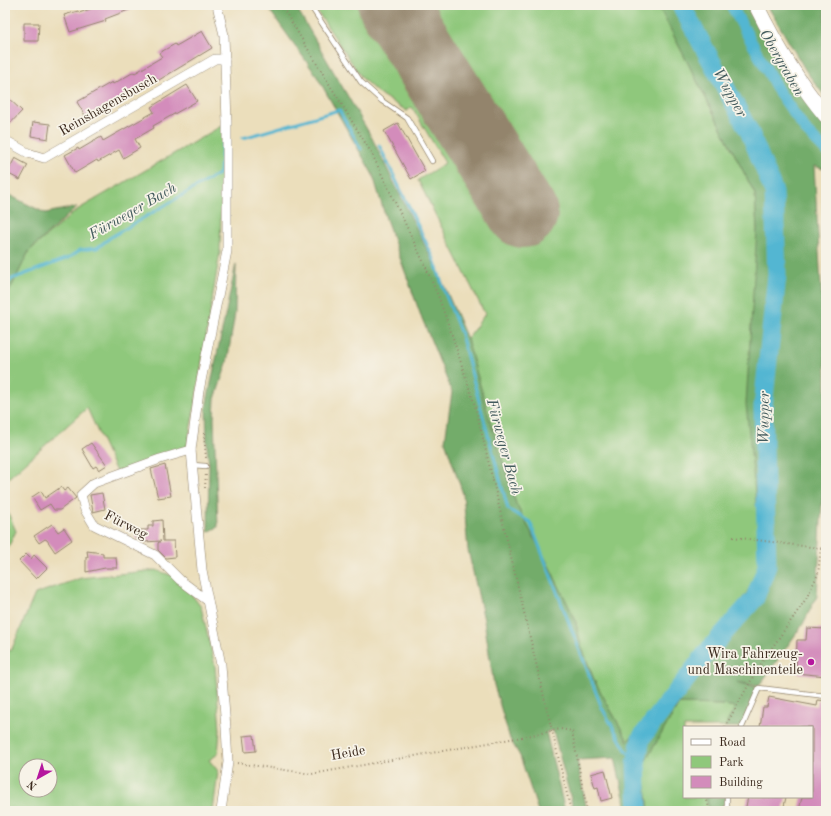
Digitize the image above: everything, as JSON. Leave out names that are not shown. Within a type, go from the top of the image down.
[{"type":"main road","points":[[756,5],[775,42],[802,85],[826,116]]},
{"type":"street","points":[[217,5],[224,34],[228,122],[227,251],[199,391],[192,450],[192,465],[202,570],[221,665],[228,762],[221,811]]},
{"type":"street","name":"Reinshagensbusch","points":[[5,140],[28,153],[44,158],[215,60],[225,58]]},
{"type":"street","name":"Fürweg","points":[[192,450],[160,459],[94,483],[81,495],[85,510],[94,525],[155,555],[180,580],[208,601]]},
{"type":"lane","points":[[310,5],[361,82],[382,101],[407,118],[432,161]]},
{"type":"lane","points":[[192,465],[206,466]]},
{"type":"lane","points":[[742,726],[759,688],[826,696]]},
{"type":"lane","points":[[727,798],[727,811]]},
{"type":"path","points":[[281,5],[372,154],[439,298],[476,409],[571,811]]},
{"type":"path","points":[[733,537],[805,545],[826,549]]},
{"type":"path","points":[[726,726],[758,668],[806,599],[818,574],[821,548]]},
{"type":"path","name":"Heide","points":[[228,762],[312,774],[562,729],[572,731],[587,811]]},
{"type":"path","points":[[706,798],[710,811]]},
{"type":"green space","points":[[266,5],[295,5],[372,138],[440,276],[467,339],[516,504],[575,619],[581,645],[594,680],[628,741],[747,593],[760,565],[759,532],[746,404],[757,229],[755,194],[658,5],[747,5],[750,13],[769,45],[820,118],[826,124],[826,170],[814,166],[826,372],[826,427],[817,596],[803,624],[759,686],[737,682],[759,688],[742,726],[726,726],[735,707],[725,705],[679,704],[643,765],[649,811],[625,811],[626,806],[615,758],[577,760],[587,811],[574,811],[553,730],[546,732],[565,811],[538,811],[520,756],[510,739],[494,685],[484,620],[468,550],[463,494],[445,441],[452,392],[421,316],[386,219],[373,175],[316,75]]},
{"type":"green space","points":[[313,5],[658,5],[755,194],[757,229],[760,565],[747,593],[628,741],[594,680],[581,645],[575,619],[516,504],[467,339],[485,314],[418,180],[445,163],[412,107],[407,111],[378,93],[362,78]]},
{"type":"green space","points":[[767,5],[825,5],[826,98],[806,71]]},
{"type":"green space","points":[[223,125],[220,252],[187,447],[117,474],[87,408],[5,481],[5,300],[29,251],[77,210]]},
{"type":"green space","points":[[5,193],[45,213],[77,207],[29,251],[5,300]]},
{"type":"green space","points":[[236,264],[235,313],[227,363],[215,399],[214,419],[218,527],[208,532],[209,465],[206,407]]},
{"type":"green space","points":[[5,506],[16,531],[5,554]]},
{"type":"green space","points":[[156,570],[179,578],[201,607],[215,666],[220,730],[218,754],[209,760],[218,771],[213,811],[5,811],[5,648],[11,651],[35,594],[81,578]]},
{"type":"green space","points":[[679,704],[725,705],[735,707],[726,726],[683,726],[683,798],[706,798],[710,811],[649,811],[643,765]]},
{"type":"green space","points":[[706,798],[727,798],[727,811],[710,811]]},
{"type":"building","points":[[102,5],[139,6],[105,19],[106,21],[70,32],[64,15],[78,11],[79,13]]},
{"type":"building","points":[[24,23],[39,23],[38,41],[24,41]]},
{"type":"building","points":[[202,31],[212,48],[129,97],[128,95],[108,107],[107,105],[86,117],[77,102],[112,82],[113,84],[134,72],[135,73],[162,57],[159,53],[175,44],[176,46]]},
{"type":"building","points":[[187,85],[197,101],[153,126],[154,128],[135,139],[140,148],[123,158],[119,150],[98,162],[97,160],[75,173],[65,155],[78,148],[79,150],[101,137],[103,141],[154,112],[151,107]]},
{"type":"building","points":[[5,95],[22,111],[5,129]]},
{"type":"building","points":[[33,122],[50,124],[48,139],[31,136]]},
{"type":"building","points":[[398,123],[425,171],[411,179],[384,131]]},
{"type":"building","points":[[15,158],[28,165],[20,180],[7,173]]},
{"type":"building","points":[[91,443],[107,465],[99,470],[96,466],[93,468],[82,449]]},
{"type":"building","points":[[165,465],[171,496],[158,498],[151,469]]},
{"type":"building","points":[[61,487],[64,491],[68,488],[76,498],[60,510],[54,510],[50,504],[40,510],[32,497],[41,491],[45,498]]},
{"type":"building","points":[[102,493],[105,509],[93,512],[90,495]]},
{"type":"building","points":[[162,520],[163,541],[174,541],[175,557],[166,558],[158,550],[158,543],[161,541],[144,542],[144,539],[136,539],[136,530],[148,530],[148,526],[153,526],[153,521]]},
{"type":"building","points":[[52,524],[58,532],[64,528],[72,540],[55,552],[47,540],[45,539],[39,543],[34,536]]},
{"type":"building","points":[[87,551],[103,553],[103,557],[116,557],[117,568],[105,568],[86,572],[86,557],[88,557]]},
{"type":"building","points":[[26,554],[31,559],[34,555],[47,568],[36,579],[19,561]]},
{"type":"building","name":"Wira Fahrzeug- und Maschinenteile","points":[[807,628],[826,629],[826,676],[796,673],[797,640],[806,640]]},
{"type":"building","points":[[769,697],[817,706],[818,700],[826,701],[826,811],[799,811],[802,798],[813,798],[813,726],[760,726],[763,707],[767,707]]},
{"type":"building","points":[[254,735],[256,751],[245,752],[243,736]]},
{"type":"building","points":[[605,770],[612,798],[601,801],[598,787],[595,788],[591,774]]},
{"type":"building","points":[[748,798],[786,798],[783,811],[745,811]]},
{"type":"waterway","name":"Wupper","points":[[638,811],[636,764],[641,738],[708,651],[755,598],[767,566],[763,407],[777,275],[774,192],[750,133],[681,5]]},
{"type":"waterway","name":"Obergraben","points":[[731,5],[779,92],[807,132],[826,151]]},
{"type":"waterway","name":"Fürweger Bach","points":[[243,138],[339,110],[361,149]]},
{"type":"waterway","name":"Fürweger Bach","points":[[5,285],[12,279],[68,258],[80,250],[97,248],[111,237],[220,173],[222,146],[224,143]]},
{"type":"waterway","name":"Fürweger Bach","points":[[379,145],[434,259],[461,334],[508,509],[530,522],[602,708],[627,752],[636,760]]},
{"type":"runway","points":[[393,5],[523,213]]},
{"type":"place","name":"Wira Fahrzeug- und Maschinenteile","points":[[811,662]]}]
